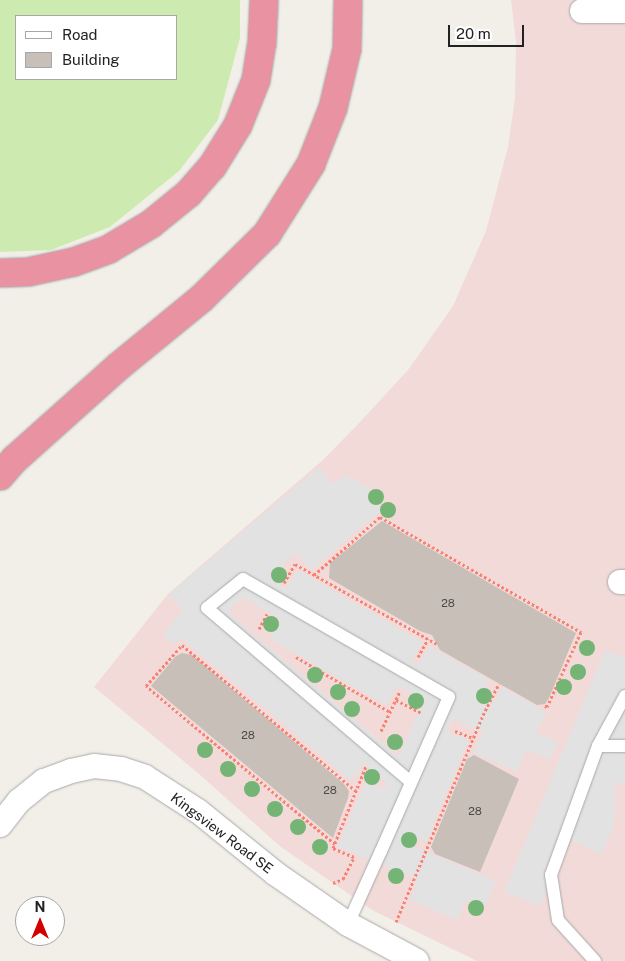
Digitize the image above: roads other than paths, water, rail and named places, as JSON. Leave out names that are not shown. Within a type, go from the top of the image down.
[{"type":"highway","points":[[0,273],[28,272],[74,262],[109,249],[151,224],[189,193],[212,167],[238,125],[256,80],[262,43],[264,0]]},
{"type":"highway","points":[[0,476],[15,459],[119,366],[201,299],[267,234],[312,164],[333,108],[346,49],[348,0]]},
{"type":"street","points":[[582,5],[625,11]]},
{"type":"street","name":"Kingsview Road SE","points":[[0,825],[19,801],[44,782],[71,771],[94,766],[121,769],[145,777],[198,811],[276,874],[304,894],[348,924],[417,961]]},
{"type":"lane","points":[[348,924],[450,697],[243,579],[207,608],[411,782]]},
{"type":"lane","points":[[595,961],[558,920],[551,875],[598,746],[625,696]]},
{"type":"lane","points":[[598,746],[625,746]]}]
